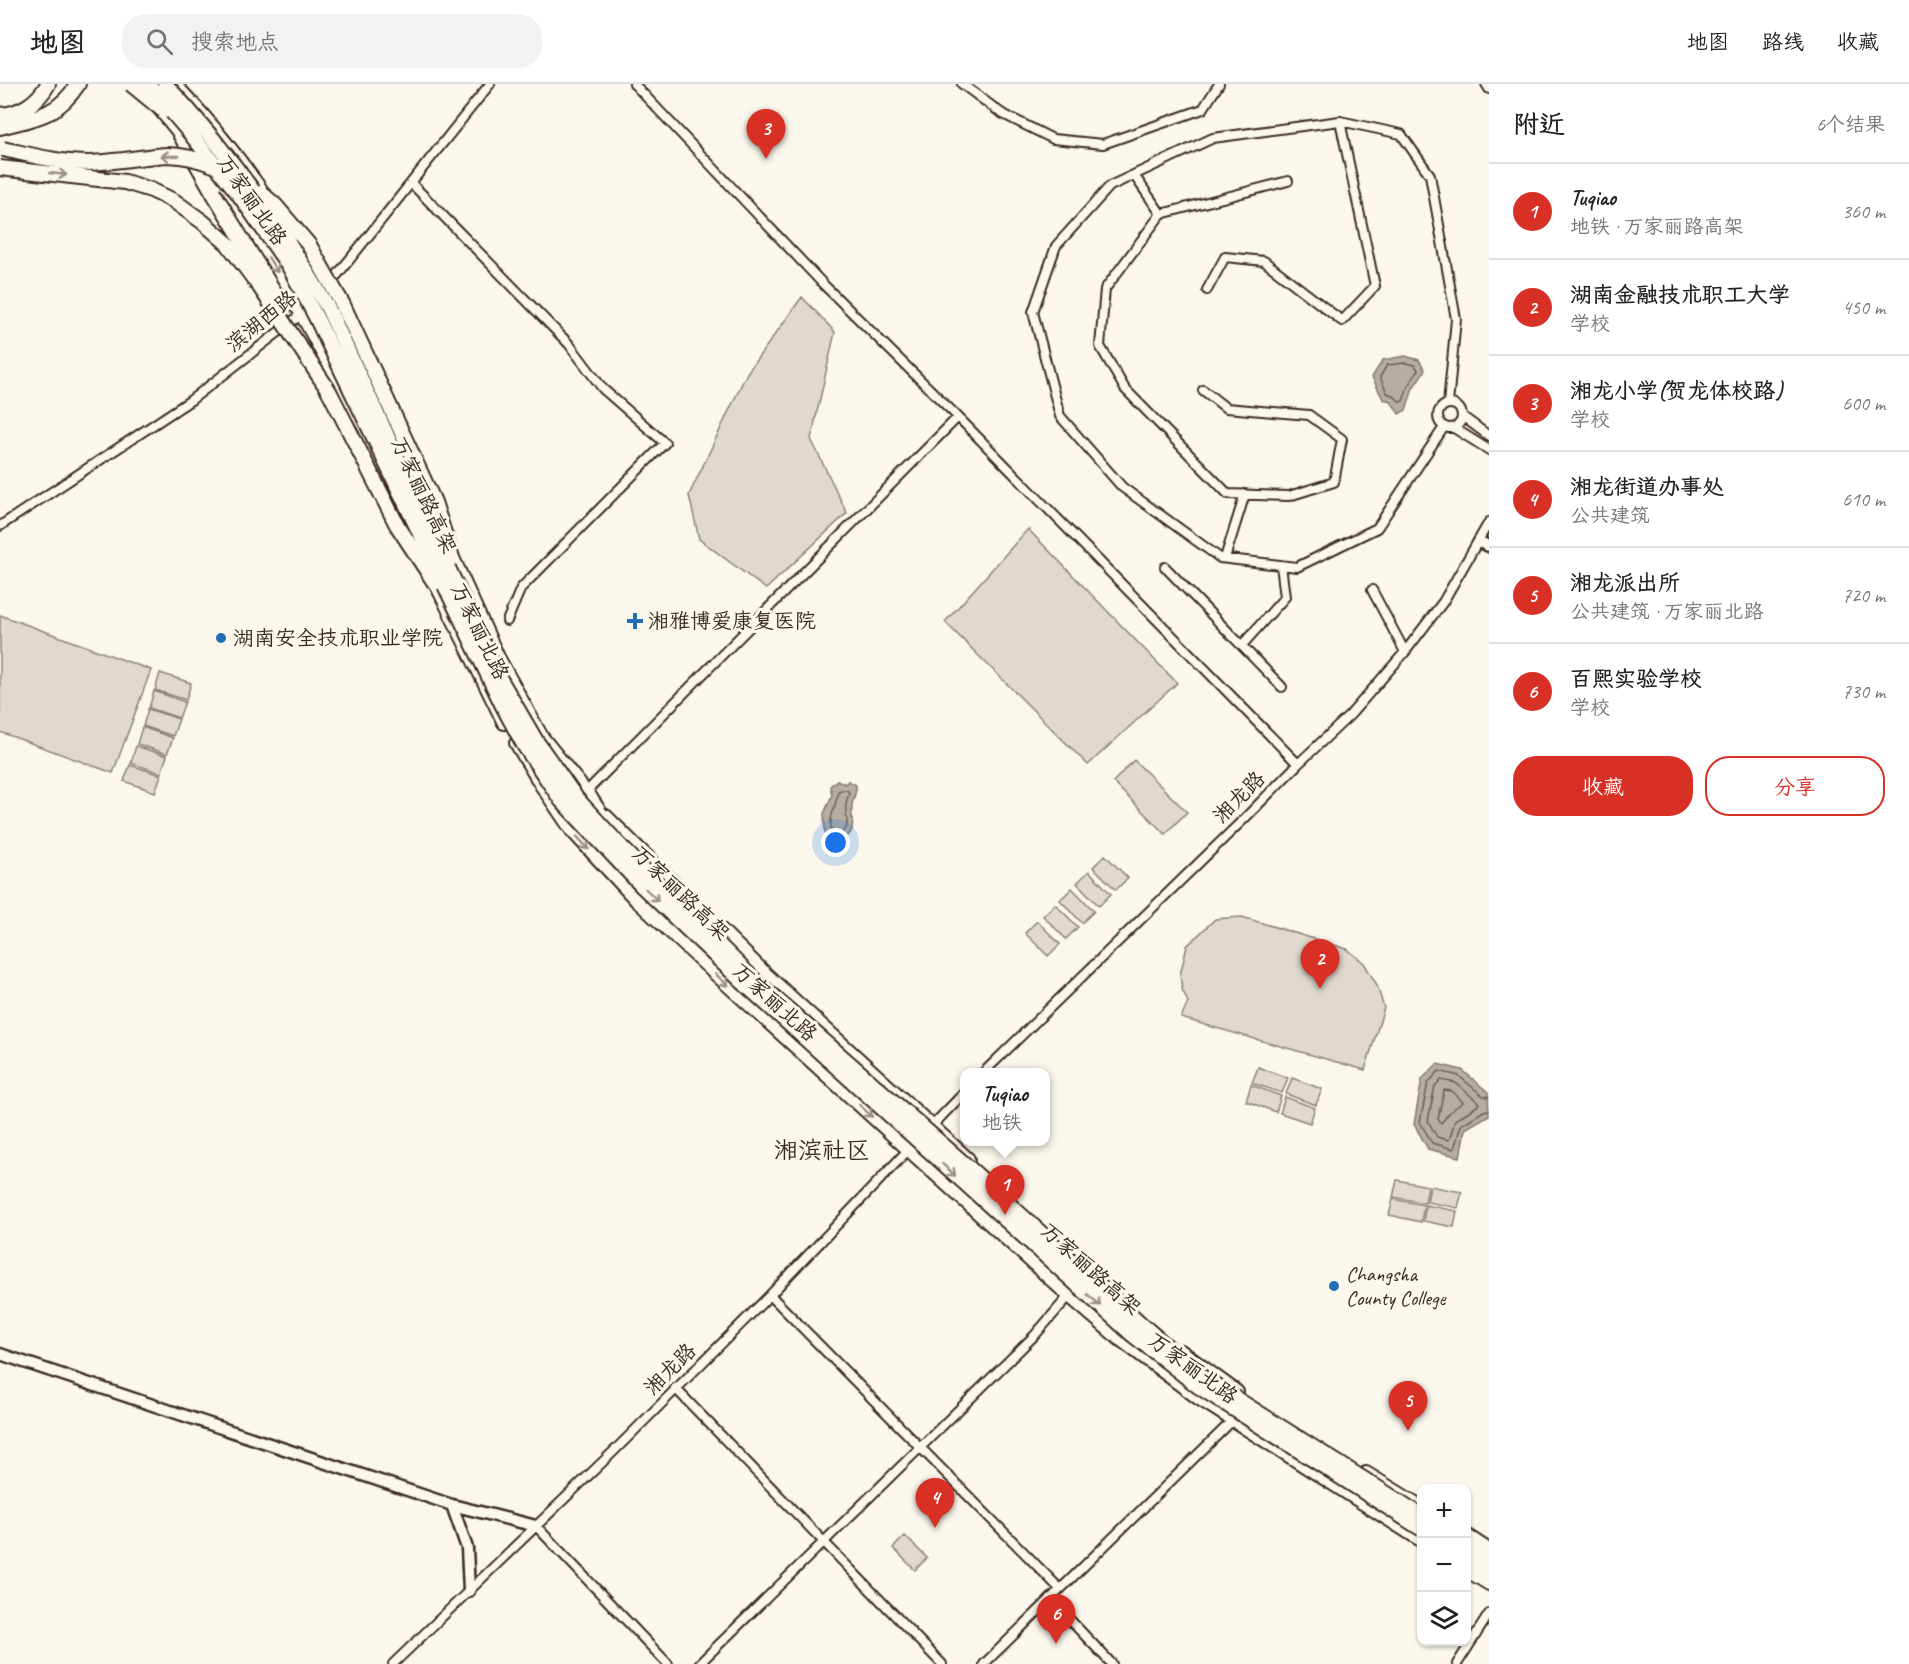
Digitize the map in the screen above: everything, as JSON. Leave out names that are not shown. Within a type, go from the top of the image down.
[{"type":"highway","points":[[0,116],[27,108],[44,92],[48,84]]},
{"type":"highway","points":[[0,127],[37,118],[56,109],[78,84]]},
{"type":"highway","points":[[131,84],[185,133],[213,192],[304,341],[397,525],[467,623]]},
{"type":"highway","name":"万家丽路高架","points":[[148,84],[185,133],[238,193],[289,266],[467,623],[524,745],[562,801],[603,846],[713,954],[1133,1335],[1198,1386],[1417,1526]]},
{"type":"highway","name":"万家丽路高架","points":[[165,84],[228,157],[262,202],[328,308],[467,623],[531,732],[576,798],[624,850],[753,979],[846,1059],[1203,1378],[1417,1513]]},
{"type":"highway","points":[[0,148],[49,159],[86,163],[168,155],[185,157],[234,173],[275,205],[309,245],[342,305],[434,502],[467,623]]},
{"type":"highway","points":[[0,168],[125,182],[151,190],[174,201],[228,244],[260,287],[329,391]]},
{"type":"highway","points":[[586,792],[609,827],[846,1059]]},
{"type":"highway","points":[[1471,1547],[1489,1559]]},
{"type":"highway","points":[[1471,1560],[1489,1571]]},
{"type":"main road","name":"万家丽北路","points":[[137,84],[185,133],[228,195],[302,314],[493,701],[541,786],[573,832],[653,915],[1069,1296],[1117,1337],[1153,1366],[1232,1421],[1417,1538]]},
{"type":"main road","name":"万家丽北路","points":[[174,84],[200,110],[242,162],[328,287],[498,657],[542,736],[611,824],[759,968],[1088,1270],[1184,1354],[1279,1420],[1417,1504]]},
{"type":"main road","points":[[1471,1538],[1489,1550]]},
{"type":"main road","points":[[1471,1573],[1489,1584]]},
{"type":"street","name":"滨湖西路","points":[[0,526],[191,400],[302,314],[328,287],[490,84]]},
{"type":"street","points":[[633,84],[825,286],[958,417],[1298,764]]},
{"type":"street","points":[[962,84],[1000,113],[1053,138],[1103,144],[1203,109],[1219,84]]},
{"type":"street","points":[[1486,84],[1489,89]]},
{"type":"street","points":[[1208,290],[1225,257],[1264,261],[1342,321],[1375,286],[1340,121]]},
{"type":"street","points":[[1444,427],[1377,528],[1297,567],[1220,558],[1122,487],[1060,416],[1033,312],[1056,246],[1110,186],[1213,138],[1340,121],[1401,134],[1430,175],[1456,319],[1448,404]]},
{"type":"street","points":[[1134,175],[1161,214]]},
{"type":"street","points":[[1203,390],[1226,408],[1309,415],[1342,439],[1334,482],[1289,496],[1228,494],[1125,389],[1100,346],[1105,289],[1161,214],[1288,181]]},
{"type":"street","points":[[411,183],[569,344],[603,389],[665,443],[521,588],[507,621]]},
{"type":"street","points":[[1489,436],[1462,416],[1458,407],[1448,404],[1442,407],[1438,414],[1439,422],[1444,427],[1454,428],[1489,450]]},
{"type":"street","points":[[1454,428],[1461,422],[1462,416]]},
{"type":"street","points":[[586,792],[958,417]]},
{"type":"street","points":[[1225,558],[1245,494]]},
{"type":"street","name":"湘龙路","points":[[988,1068],[1350,715],[1405,652],[1443,602],[1484,544],[1489,522]]},
{"type":"street","points":[[1243,644],[1285,597],[1281,565]]},
{"type":"street","points":[[1165,567],[1243,644],[1282,687]]},
{"type":"street","points":[[1372,590],[1405,652]]},
{"type":"street","name":"湘龙路","points":[[393,1664],[615,1450],[770,1295],[960,1097]]},
{"type":"street","points":[[770,1295],[1060,1589]]},
{"type":"street","points":[[699,1664],[1035,1335],[1069,1296]]},
{"type":"street","points":[[0,1354],[452,1505],[536,1526],[668,1664]]},
{"type":"street","points":[[675,1388],[942,1664]]},
{"type":"street","points":[[984,1664],[1232,1421]]},
{"type":"street","points":[[452,1505],[466,1548],[469,1591]]},
{"type":"street","points":[[1050,1599],[1112,1664]]},
{"type":"street","points":[[1457,1664],[1489,1614]]},
{"type":"shaded area","points":[[802,297],[835,332],[811,439],[847,513],[766,589],[699,539],[689,495],[747,373]]},
{"type":"shaded area","points":[[1028,529],[1177,683],[1088,765],[945,622]]},
{"type":"shaded area","points":[[0,615],[151,670],[113,773],[0,732]]},
{"type":"shaded area","points":[[160,673],[191,683],[186,700],[155,690]]},
{"type":"shaded area","points":[[154,691],[185,702],[179,718],[149,708]]},
{"type":"shaded area","points":[[148,709],[179,719],[173,736],[143,726]]},
{"type":"shaded area","points":[[142,727],[173,738],[167,754],[137,744]]},
{"type":"shaded area","points":[[136,746],[167,756],[161,773],[131,763]]},
{"type":"shaded area","points":[[1134,760],[1187,812],[1165,834],[1113,782]]},
{"type":"shaded area","points":[[130,765],[161,775],[155,792],[124,781]]},
{"type":"shaded area","points":[[1105,855],[1128,878],[1116,890],[1093,867]]},
{"type":"shaded area","points":[[1089,871],[1111,894],[1099,906],[1077,883]]},
{"type":"shaded area","points":[[1072,888],[1094,911],[1082,923],[1060,900]]},
{"type":"shaded area","points":[[1055,904],[1078,927],[1066,939],[1043,916]]},
{"type":"shaded area","points":[[1242,917],[1347,949],[1364,963],[1377,985],[1384,1008],[1365,1070],[1181,1018],[1188,1002],[1182,989],[1180,975],[1187,946],[1215,919]]},
{"type":"shaded area","points":[[1037,921],[1060,944],[1048,956],[1025,933]]},
{"type":"shaded area","points":[[1258,1067],[1288,1078],[1282,1093],[1252,1083]]},
{"type":"shaded area","points":[[1292,1078],[1322,1089],[1316,1105],[1286,1094]]},
{"type":"shaded area","points":[[1251,1085],[1281,1096],[1276,1112],[1246,1101]]},
{"type":"shaded area","points":[[1285,1097],[1315,1108],[1310,1123],[1280,1113]]},
{"type":"shaded area","points":[[1397,1180],[1428,1186],[1425,1203],[1393,1197]]},
{"type":"shaded area","points":[[1430,1186],[1462,1192],[1458,1208],[1427,1202]]},
{"type":"shaded area","points":[[1393,1199],[1424,1205],[1421,1222],[1389,1215]]},
{"type":"shaded area","points":[[1426,1205],[1457,1211],[1454,1227],[1423,1221]]},
{"type":"shaded area","points":[[905,1536],[927,1558],[915,1570],[893,1548]]},
{"type":"water","points":[[1405,356],[1419,360],[1425,370],[1413,388],[1406,410],[1399,414],[1391,401],[1383,399],[1372,377],[1383,360]]},
{"type":"water","points":[[837,780],[845,784],[848,781],[856,785],[852,805],[852,829],[842,840],[825,833],[824,814],[832,795],[830,786]]},
{"type":"water","points":[[1437,1064],[1462,1070],[1488,1092],[1489,1115],[1465,1129],[1460,1157],[1428,1149],[1414,1124],[1422,1079]]},
{"type":"place","name":"湘龙小学(贺龙体校路)","points":[[766,159]]},
{"type":"place","name":"湘雅博爱康复医院","points":[[635,621]]},
{"type":"place","name":"湖南安全技术职业学院","points":[[221,638]]},
{"type":"place","name":"湖南金融技术职工大学","points":[[1320,989]]},
{"type":"place","name":"Tuqiao","points":[[1005,1215]]},
{"type":"place","name":"Changsha County College","points":[[1334,1286]]},
{"type":"place","name":"湘龙派出所","points":[[1408,1431]]},
{"type":"place","name":"湘龙街道办事处","points":[[935,1528]]},
{"type":"place","name":"百熙实验学校","points":[[1056,1644]]},
{"type":"district","name":"湘滨社区","points":[[822,1150]]}]
